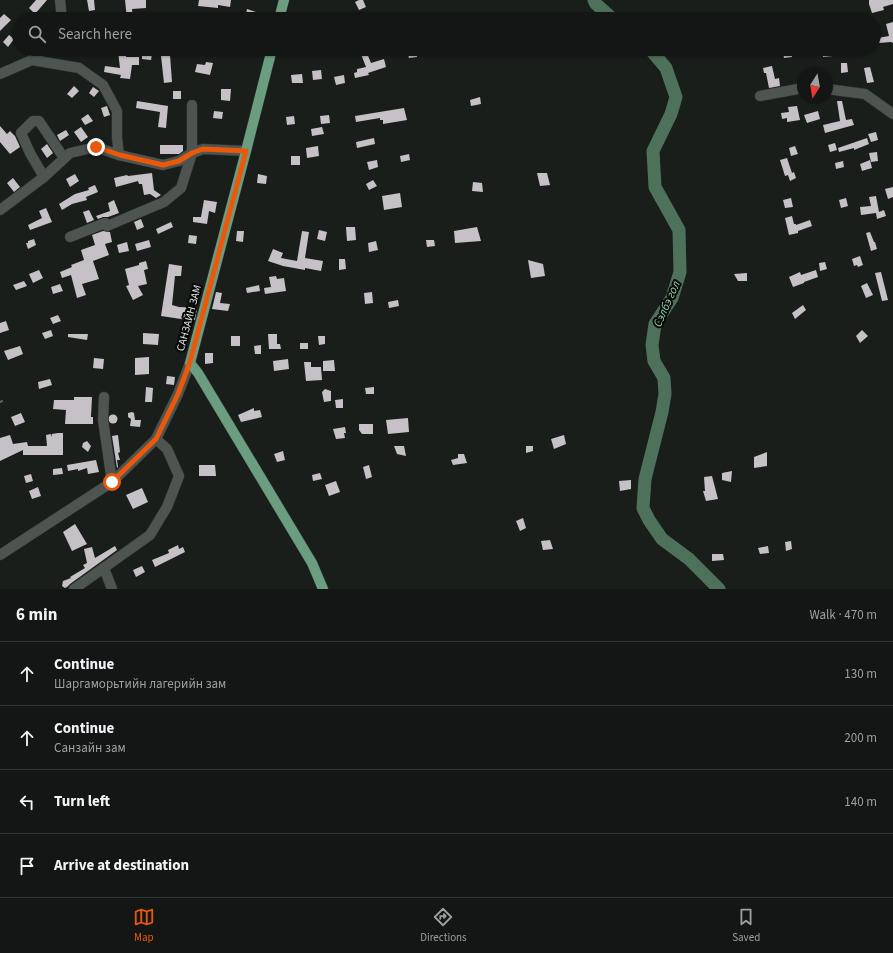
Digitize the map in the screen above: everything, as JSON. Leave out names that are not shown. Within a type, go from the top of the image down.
[{"type":"main road","points":[[281,12],[284,0]]},
{"type":"main road","name":"САНЗАЙН ЗАМ","points":[[270,56],[190,362],[274,498],[312,563],[323,589]]},
{"type":"street","points":[[60,0],[61,12]]},
{"type":"street","points":[[0,75],[32,60],[36,56]]},
{"type":"street","points":[[32,60],[79,68],[102,85],[117,111],[117,138],[120,155]]},
{"type":"street","points":[[760,96],[797,89]]},
{"type":"street","points":[[833,90],[865,94],[893,114]]},
{"type":"street","points":[[70,237],[105,223],[107,226],[164,202],[181,188],[192,153],[192,105]]},
{"type":"street","points":[[44,178],[20,133],[33,121],[39,121],[64,158]]},
{"type":"street","points":[[0,210],[44,178],[70,153],[96,147],[120,155],[163,165],[179,161],[192,153],[203,149],[246,151]]},
{"type":"street","points":[[0,555],[112,482],[156,439],[178,394],[190,362]]},
{"type":"street","points":[[104,397],[103,420],[112,482]]},
{"type":"street","points":[[74,589],[150,535],[166,507],[179,476],[167,449],[156,439]]},
{"type":"street","points":[[104,568],[112,589]]},
{"type":"building","points":[[36,0],[47,0],[37,12],[33,12],[29,8]]},
{"type":"building","points":[[87,0],[94,0],[95,10],[89,11]]},
{"type":"building","points":[[125,0],[146,0],[146,8],[132,9],[132,12],[126,12]]},
{"type":"building","points":[[199,0],[231,0],[230,7],[218,5],[218,8],[198,6]]},
{"type":"building","points":[[363,0],[366,7],[359,10],[355,2]]},
{"type":"building","points":[[869,0],[893,0],[893,4],[883,7],[884,10],[876,12],[872,12]]},
{"type":"building","points":[[247,9],[256,12],[246,12]]},
{"type":"building","points":[[4,14],[11,20],[0,31],[0,18]]},
{"type":"building","points":[[893,22],[893,43],[881,43],[881,37],[889,36],[886,24]]},
{"type":"building","points":[[9,35],[12,37],[12,42],[8,47],[3,42]]},
{"type":"building","points":[[119,56],[139,57],[139,65],[132,65],[130,79],[120,78],[121,75],[104,72],[105,66],[120,68]]},
{"type":"building","points":[[142,56],[152,56],[151,60],[142,59]]},
{"type":"building","points":[[161,56],[170,56],[172,82],[164,83]]},
{"type":"building","points":[[362,56],[368,56],[371,63],[384,59],[386,67],[368,73],[369,75],[355,78],[354,73],[357,72],[357,69],[366,67]]},
{"type":"building","points":[[408,56],[417,56],[417,57],[409,58]]},
{"type":"building","points":[[784,56],[792,56],[792,57],[784,58]]},
{"type":"building","points":[[206,62],[213,63],[210,75],[195,72],[197,64],[205,65]]},
{"type":"building","points":[[841,63],[847,63],[848,72],[841,73]]},
{"type":"building","points":[[772,66],[775,79],[779,78],[780,86],[769,88],[766,73],[764,73],[763,68]]},
{"type":"building","points":[[870,67],[874,82],[867,83],[864,68]]},
{"type":"building","points":[[321,70],[322,79],[313,80],[312,71]]},
{"type":"building","points":[[302,74],[303,83],[292,83],[291,75]]},
{"type":"building","points":[[344,75],[345,83],[336,85],[334,77]]},
{"type":"building","points":[[74,86],[79,91],[72,98],[67,94]]},
{"type":"building","points":[[93,87],[99,91],[94,97],[89,93]]},
{"type":"building","points":[[221,89],[231,89],[230,101],[221,100]]},
{"type":"building","points":[[173,91],[181,91],[181,99],[173,99]]},
{"type":"building","points":[[480,97],[481,104],[471,106],[470,100]]},
{"type":"building","points":[[137,101],[168,106],[166,128],[158,127],[160,112],[136,108]]},
{"type":"building","points":[[837,101],[842,101],[846,120],[852,119],[854,125],[825,133],[823,125],[840,121]]},
{"type":"building","points":[[107,106],[110,115],[104,117],[101,108]]},
{"type":"building","points":[[797,106],[800,120],[787,122],[787,118],[782,119],[781,113],[789,112],[788,107]]},
{"type":"building","points":[[404,108],[407,120],[383,124],[383,120],[380,120],[380,118],[356,122],[355,116]]},
{"type":"building","points":[[214,111],[223,112],[222,119],[213,118]]},
{"type":"building","points":[[818,111],[820,119],[807,123],[804,115]]},
{"type":"building","points":[[88,114],[93,121],[85,125],[81,119]]},
{"type":"building","points":[[329,115],[330,123],[321,124],[320,116]]},
{"type":"building","points":[[294,116],[295,124],[287,125],[286,117]]},
{"type":"building","points":[[0,126],[7,134],[10,131],[15,136],[20,147],[10,154],[0,142]]},
{"type":"building","points":[[81,127],[88,137],[81,142],[74,132]]},
{"type":"building","points":[[322,127],[324,134],[312,136],[311,129]]},
{"type":"building","points":[[66,130],[69,135],[60,141],[57,135]]},
{"type":"building","points":[[876,132],[878,140],[871,142],[868,134]]},
{"type":"building","points":[[374,138],[375,144],[357,148],[356,142]]},
{"type":"building","points":[[867,138],[869,144],[854,150],[854,148],[839,152],[838,148]]},
{"type":"building","points":[[835,143],[837,150],[830,152],[828,145]]},
{"type":"building","points":[[47,144],[53,153],[47,158],[41,149]]},
{"type":"building","points":[[160,145],[183,145],[183,151],[179,154],[160,154]]},
{"type":"building","points":[[318,146],[319,156],[307,158],[306,148]]},
{"type":"building","points":[[795,146],[798,154],[791,156],[789,148]]},
{"type":"building","points":[[877,152],[878,161],[871,162],[869,153]]},
{"type":"building","points":[[409,154],[410,160],[401,162],[400,156]]},
{"type":"building","points":[[291,156],[300,156],[300,165],[291,165]]},
{"type":"building","points":[[787,158],[792,173],[794,172],[796,178],[790,181],[788,175],[785,176],[780,160]]},
{"type":"building","points":[[377,160],[378,167],[369,170],[367,162]]},
{"type":"building","points":[[870,160],[872,168],[862,171],[860,164]]},
{"type":"building","points":[[843,161],[844,167],[836,169],[835,163]]},
{"type":"building","points":[[152,173],[154,190],[161,195],[156,198],[150,194],[144,195],[142,184],[139,184],[138,181],[116,187],[114,178],[127,175]]},
{"type":"building","points":[[537,173],[547,173],[550,185],[540,186]]},
{"type":"building","points":[[75,174],[79,181],[70,187],[66,179]]},
{"type":"building","points":[[258,174],[267,176],[266,184],[257,183]]},
{"type":"building","points":[[13,178],[20,187],[14,192],[7,183]]},
{"type":"building","points":[[373,180],[377,186],[369,190],[366,184]]},
{"type":"building","points":[[473,182],[482,183],[483,192],[472,191]]},
{"type":"building","points":[[95,185],[98,192],[86,197],[87,200],[72,204],[62,210],[59,204],[75,194],[89,190],[88,188]]},
{"type":"building","points":[[893,187],[893,197],[888,199],[885,189]]},
{"type":"building","points":[[400,193],[402,207],[384,210],[382,196]]},
{"type":"building","points":[[876,196],[879,212],[884,210],[886,216],[877,219],[876,213],[861,215],[860,207],[871,206],[869,197]]},
{"type":"building","points":[[791,198],[793,207],[785,208],[783,200]]},
{"type":"building","points":[[846,198],[848,206],[841,208],[839,200]]},
{"type":"building","points":[[114,200],[119,213],[98,219],[96,216],[110,211],[108,203]]},
{"type":"building","points":[[204,200],[217,202],[215,213],[209,211],[207,224],[193,222],[193,217],[201,217]]},
{"type":"building","points":[[46,208],[52,222],[30,230],[28,225],[42,218],[39,211]]},
{"type":"building","points":[[89,210],[94,220],[87,223],[83,212]]},
{"type":"building","points":[[792,216],[794,224],[796,225],[810,220],[812,226],[798,231],[798,233],[789,235],[785,218]]},
{"type":"building","points":[[141,219],[144,227],[137,230],[134,222]]},
{"type":"building","points":[[171,222],[173,227],[158,234],[156,229]]},
{"type":"building","points":[[346,227],[355,227],[356,240],[347,241]]},
{"type":"building","points":[[477,227],[481,241],[455,243],[454,231]]},
{"type":"building","points":[[319,230],[327,232],[325,241],[317,239]]},
{"type":"building","points":[[103,231],[110,232],[112,242],[105,244],[109,255],[93,261],[99,279],[82,284],[86,295],[77,298],[71,275],[62,278],[60,272],[72,267],[71,265],[84,260],[81,250],[95,245],[92,235]]},
{"type":"building","points":[[237,231],[244,231],[243,242],[236,241]]},
{"type":"building","points":[[302,231],[309,232],[305,258],[323,261],[321,271],[283,266],[268,261],[273,249],[283,253],[281,258],[297,261]]},
{"type":"building","points":[[870,232],[877,249],[871,251],[866,233]]},
{"type":"building","points":[[189,235],[197,236],[196,244],[188,243]]},
{"type":"building","points":[[34,239],[36,245],[28,249],[26,243]]},
{"type":"building","points":[[149,240],[151,247],[137,251],[135,244]]},
{"type":"building","points":[[426,240],[434,240],[435,246],[427,247]]},
{"type":"building","points":[[376,241],[378,250],[369,252],[368,243]]},
{"type":"building","points":[[127,242],[129,251],[119,253],[117,245]]},
{"type":"building","points":[[860,256],[863,265],[858,267],[857,265],[854,266],[852,259]]},
{"type":"building","points":[[339,259],[345,259],[346,269],[339,270]]},
{"type":"building","points":[[528,260],[543,264],[545,276],[531,278]]},
{"type":"building","points":[[146,261],[148,269],[144,270],[147,284],[138,286],[143,295],[133,300],[126,286],[129,285],[125,269],[139,265],[139,263]]},
{"type":"building","points":[[825,262],[827,269],[820,271],[819,263]]},
{"type":"building","points":[[169,264],[182,266],[181,276],[175,276],[172,305],[197,308],[195,320],[161,316]]},
{"type":"building","points":[[39,270],[43,278],[33,283],[29,274]]},
{"type":"building","points":[[816,270],[818,277],[793,287],[789,277],[800,272],[801,275]]},
{"type":"building","points":[[881,272],[888,300],[882,301],[875,273]]},
{"type":"building","points":[[747,273],[747,281],[738,281],[734,274]]},
{"type":"building","points":[[276,276],[277,279],[284,278],[286,291],[265,294],[264,288],[271,287],[269,277]]},
{"type":"building","points":[[24,281],[27,286],[16,290],[13,285]]},
{"type":"building","points":[[867,283],[873,295],[866,298],[861,286]]},
{"type":"building","points":[[60,284],[63,291],[53,294],[51,287]]},
{"type":"building","points":[[259,285],[260,291],[247,293],[246,288]]},
{"type":"building","points":[[216,292],[222,293],[220,303],[230,304],[228,311],[212,309]]},
{"type":"building","points":[[372,292],[373,303],[365,304],[364,293]]},
{"type":"building","points":[[398,300],[399,306],[389,308],[388,302]]},
{"type":"building","points":[[803,305],[806,310],[795,319],[792,313]]},
{"type":"building","points":[[58,315],[61,321],[53,324],[50,318]]},
{"type":"building","points":[[6,321],[9,330],[0,333],[0,323]]},
{"type":"building","points":[[51,330],[53,336],[45,339],[42,333]]},
{"type":"building","points":[[862,330],[868,336],[860,343],[856,336]]},
{"type":"building","points":[[143,333],[159,334],[158,345],[143,344]]},
{"type":"building","points":[[68,334],[88,334],[87,340],[68,337]]},
{"type":"building","points":[[268,334],[277,334],[277,344],[280,344],[281,349],[269,349]]},
{"type":"building","points":[[231,336],[240,336],[240,346],[231,346]]},
{"type":"building","points":[[318,336],[325,336],[325,344],[319,345]]},
{"type":"building","points":[[300,343],[308,343],[308,349],[300,349]]},
{"type":"building","points":[[261,345],[261,354],[255,354],[254,346]]},
{"type":"building","points":[[20,346],[23,354],[8,360],[4,351]]},
{"type":"building","points":[[205,353],[213,353],[213,363],[205,364]]},
{"type":"building","points":[[149,357],[149,374],[135,375],[135,358]]},
{"type":"building","points":[[94,358],[104,359],[103,369],[93,368]]},
{"type":"building","points":[[288,359],[289,369],[274,371],[273,361]]},
{"type":"building","points":[[334,360],[335,371],[323,371],[323,361]]},
{"type":"building","points":[[304,362],[311,362],[311,367],[321,367],[322,380],[306,381]]},
{"type":"building","points":[[167,376],[175,377],[174,385],[166,384]]},
{"type":"building","points":[[50,379],[52,385],[39,389],[38,382]]},
{"type":"building","points":[[146,387],[153,388],[152,402],[145,402]]},
{"type":"building","points":[[374,387],[374,394],[366,394],[365,388]]},
{"type":"building","points":[[325,389],[331,391],[331,401],[324,402],[322,392]]},
{"type":"building","points":[[74,397],[92,397],[91,417],[93,417],[93,424],[65,424],[66,410],[53,409],[54,400],[74,400]]},
{"type":"building","points":[[343,399],[343,408],[336,408],[335,400]]},
{"type":"building","points":[[254,408],[254,411],[260,410],[262,417],[241,422],[238,415]]},
{"type":"building","points":[[21,413],[25,422],[15,426],[11,417]]},
{"type":"building","points":[[128,413],[134,413],[135,420],[141,420],[140,427],[130,426],[131,419],[128,417]]},
{"type":"building","points":[[113,414],[118,419],[113,424],[108,419]]},
{"type":"building","points":[[408,418],[409,432],[388,434],[386,420]]},
{"type":"building","points":[[359,424],[373,424],[373,434],[362,434],[359,430]]},
{"type":"building","points":[[345,427],[345,438],[336,439],[333,429]]},
{"type":"building","points":[[63,433],[63,455],[23,455],[23,450],[0,461],[0,438],[10,435],[13,444],[27,442],[28,446],[47,446],[46,435],[51,434],[52,437],[52,434]]},
{"type":"building","points":[[118,435],[120,452],[118,453],[120,460],[117,460],[117,468],[112,436]]},
{"type":"building","points":[[564,435],[566,444],[554,449],[551,439]]},
{"type":"building","points":[[87,441],[91,446],[88,452],[82,447],[83,443]]},
{"type":"building","points":[[394,446],[404,446],[406,456],[397,454]]},
{"type":"building","points":[[526,446],[533,446],[533,451],[526,453]]},
{"type":"building","points":[[283,451],[285,460],[277,462],[274,454]]},
{"type":"building","points":[[767,452],[767,466],[754,468],[754,457]]},
{"type":"building","points":[[458,454],[464,454],[467,463],[453,465],[451,460],[458,458]]},
{"type":"building","points":[[96,460],[99,472],[88,474],[87,468],[78,471],[78,469],[68,471],[67,465]]},
{"type":"building","points":[[199,465],[215,465],[216,476],[199,476]]},
{"type":"building","points":[[369,465],[372,477],[366,479],[363,467]]},
{"type":"building","points":[[62,468],[63,474],[53,475],[53,469]]},
{"type":"building","points":[[732,471],[731,482],[722,480],[722,473]]},
{"type":"building","points":[[320,473],[322,479],[313,481],[312,475]]},
{"type":"building","points":[[31,474],[33,481],[26,483],[24,476]]},
{"type":"building","points":[[712,476],[718,499],[706,501],[703,491],[705,491],[704,477]]},
{"type":"building","points":[[631,480],[631,489],[620,491],[619,481]]},
{"type":"building","points":[[336,481],[340,492],[329,496],[325,485]]},
{"type":"building","points":[[38,487],[41,496],[32,499],[29,491]]},
{"type":"building","points":[[142,488],[148,502],[133,509],[126,495]]},
{"type":"building","points":[[523,518],[526,528],[520,531],[516,521]]},
{"type":"building","points":[[75,524],[87,544],[72,551],[63,532]]},
{"type":"building","points":[[550,540],[553,549],[543,550],[541,541]]},
{"type":"building","points":[[791,541],[792,549],[786,551],[785,542]]},
{"type":"building","points":[[178,545],[179,549],[183,547],[185,552],[155,567],[152,560],[169,553],[168,550]]},
{"type":"building","points":[[115,546],[117,550],[67,587],[65,588],[62,586],[63,581],[71,578],[70,577],[85,568],[83,565],[87,563],[84,549],[92,547],[95,558]]},
{"type":"building","points":[[768,546],[769,553],[760,554],[758,548]]},
{"type":"building","points":[[712,554],[723,554],[724,560],[712,561]]},
{"type":"building","points":[[142,566],[145,572],[136,577],[133,570]]},
{"type":"waterway","name":"Сэлбэ гол","points":[[594,0],[596,4],[605,12]]},
{"type":"waterway","name":"Сэлбэ гол","points":[[656,56],[666,68],[676,97],[671,114],[653,151],[655,187],[679,230],[680,272],[672,298],[655,324],[652,345],[654,361],[664,378],[665,394],[662,412],[645,479],[643,508],[662,539],[689,559],[719,589]]},
{"type":"route","points":[[96,147],[120,155],[163,165],[179,161],[192,153],[203,149],[246,151],[190,362],[178,394],[156,439],[112,482]]}]
